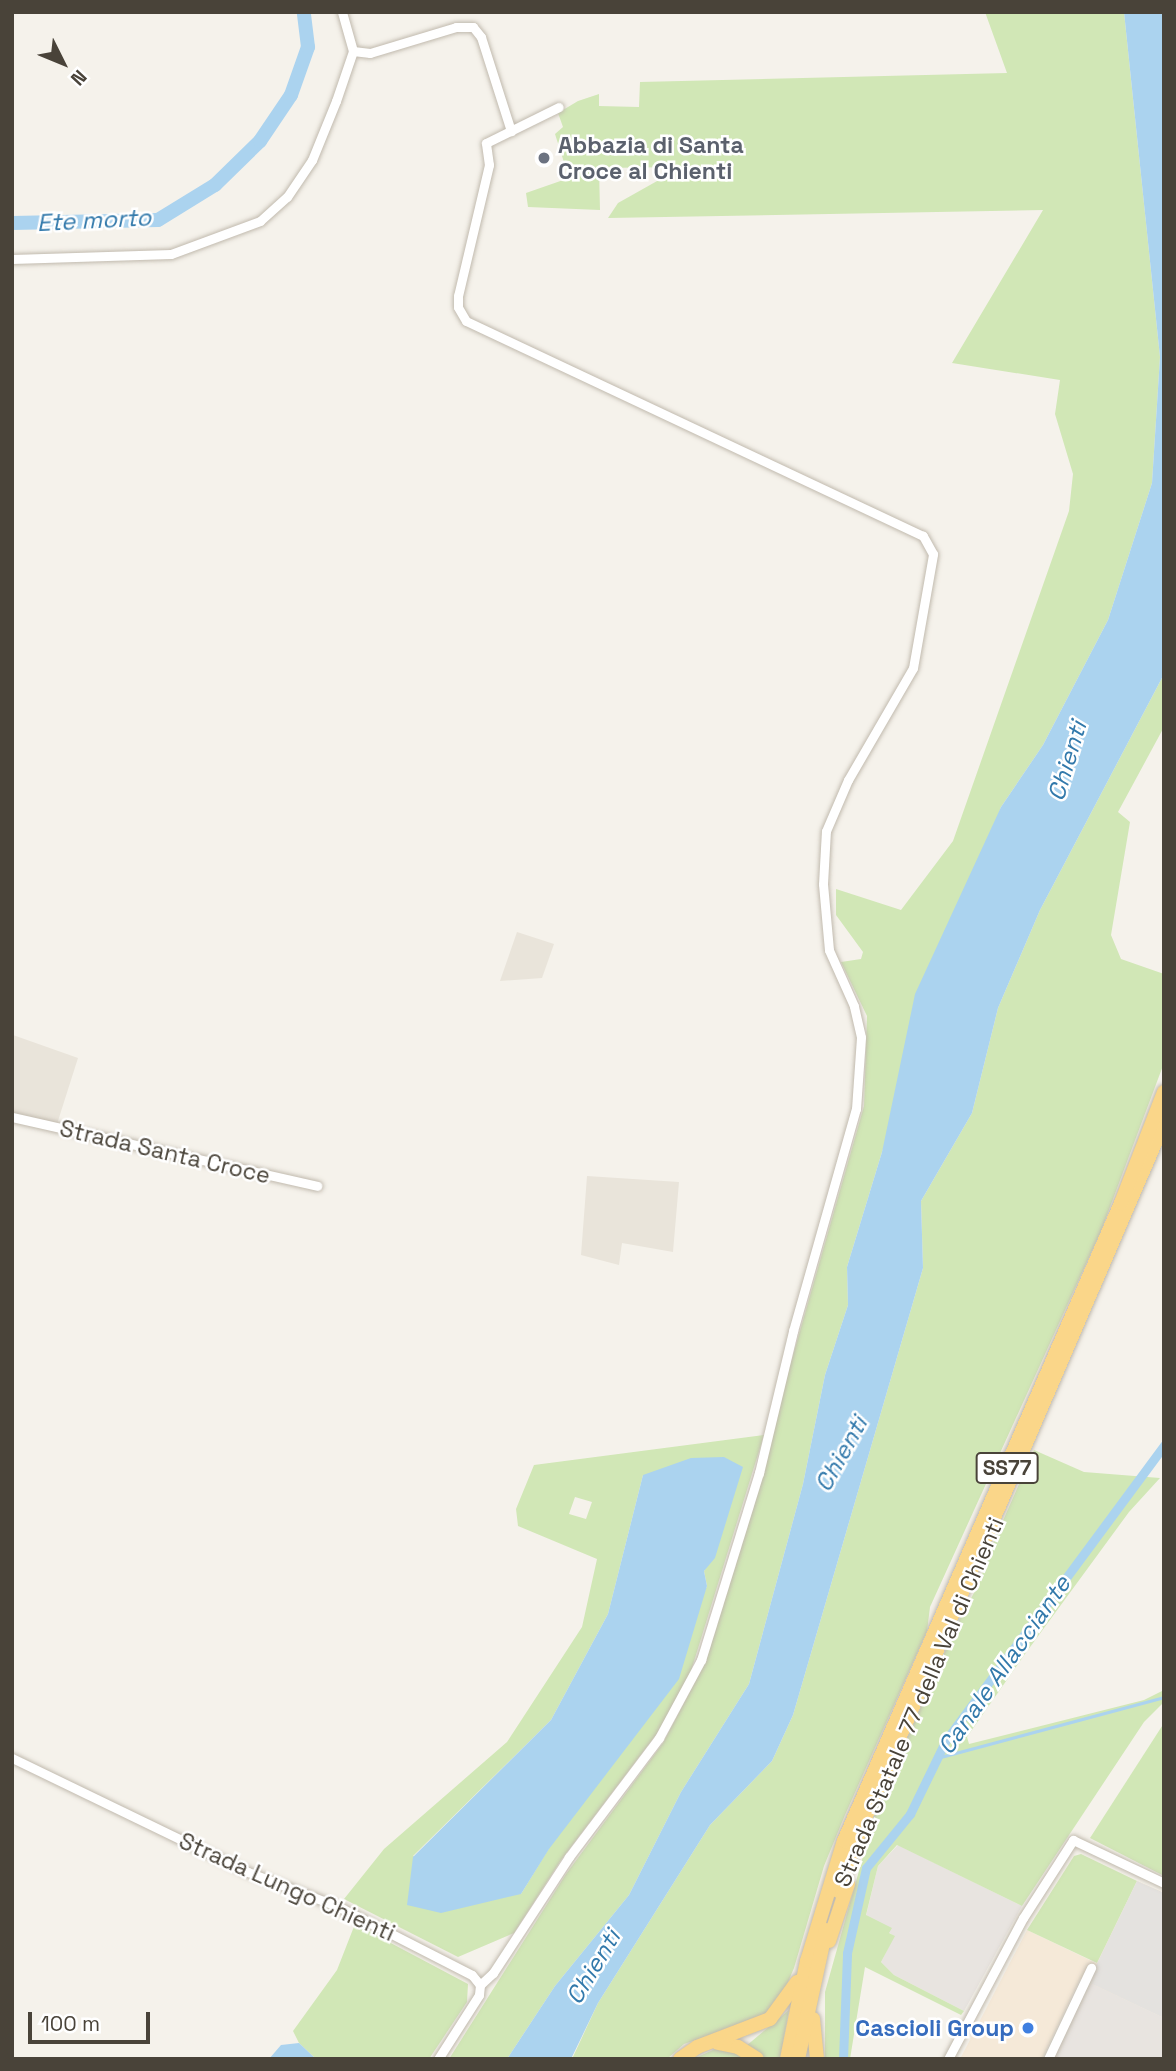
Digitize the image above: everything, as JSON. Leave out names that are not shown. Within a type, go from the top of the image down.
[{"type":"highway","name":"Strada Statale 77 della Val di Chienti","points":[[787,2059],[807,1961],[849,1843],[1121,1203],[1164,1092]]},
{"type":"highway","name":"Strada Statale 77 della Val di Chienti","points":[[798,2059],[824,1934],[849,1843],[1164,1122]]},
{"type":"highway","points":[[680,2059],[710,2043],[759,2026],[792,1995],[827,1878],[849,1843]]},
{"type":"highway","points":[[817,2059],[812,2032],[819,1980],[849,1843]]},
{"type":"highway","points":[[710,2043],[731,2044],[757,2059]]},
{"type":"street","points":[[12,259],[171,254],[260,221],[287,197],[312,160],[353,51],[342,12]]},
{"type":"street","points":[[353,51],[370,53],[456,27],[473,27],[481,37],[511,131]]},
{"type":"street","points":[[438,2059],[477,1999],[480,1985],[494,1973],[569,1857],[659,1738],[701,1660],[759,1473],[793,1331],[856,1109],[862,1037],[854,1006],[829,950],[823,884],[826,831],[848,780],[913,668],[933,554],[929,543],[912,531],[466,321],[458,296],[489,165],[486,142],[559,107]]},
{"type":"street","name":"Strada Santa Croce","points":[[12,1118],[317,1186]]},
{"type":"street","name":"Strada Lungo Chienti","points":[[12,1758],[248,1872],[339,1907],[472,1975],[480,1985]]},
{"type":"street","points":[[950,2056],[1023,1917],[1073,1840],[1164,1883]]},
{"type":"street","points":[[1048,2059],[1091,1968]]},
{"type":"shaded area","points":[[517,932],[554,944],[542,978],[500,981]]},
{"type":"shaded area","points":[[13,1035],[78,1058],[57,1124],[12,1114]]},
{"type":"shaded area","points":[[587,1176],[679,1182],[673,1252],[622,1243],[619,1265],[581,1255]]},
{"type":"shaded area","points":[[898,1845],[1022,1906],[964,2011],[894,1975],[881,1962],[894,1936],[866,1916],[878,1866]]},
{"type":"shaded area","points":[[1137,1881],[1164,1893],[1164,2018],[1080,1979],[1042,2059],[960,2059],[1027,1930],[1096,1963]]},
{"type":"shaded area","points":[[1137,1881],[1164,1893],[1164,2018],[1088,1982]]},
{"type":"shaded area","points":[[1088,1982],[1164,2018],[1164,2059],[1052,2059]]},
{"type":"green space","points":[[985,12],[1124,12],[1160,357],[1152,483],[1108,620],[1043,745],[1001,807],[882,1152],[847,1267],[848,1305],[825,1375],[803,1484],[749,1684],[681,1792],[629,1895],[555,1986],[507,2059],[449,2059],[566,1874],[663,1743],[706,1661],[864,1106],[867,1016],[841,962],[861,959],[863,952],[836,915],[836,889],[901,910],[953,841],[1069,511],[1073,474],[1055,414],[1060,380],[952,363],[1043,210],[608,218],[618,203],[682,167],[599,168],[600,210],[528,207],[526,193],[569,178],[555,134],[563,127],[558,113],[578,101],[599,94],[599,106],[639,107],[640,82],[1007,73]]},
{"type":"green space","points":[[1164,674],[1164,727],[1118,812],[1130,822],[1111,935],[1121,959],[1164,974],[1164,1063],[1101,1231],[930,1607],[927,1631],[824,1866],[794,1968],[782,1996],[763,2017],[684,2044],[667,2059],[572,2059],[598,2003],[710,1825],[772,1761],[793,1715],[923,1268],[921,1201],[972,1113],[998,1008],[1040,910]]},
{"type":"green space","points":[[764,1435],[691,1671],[658,1732],[561,1860],[514,1933],[458,1957],[344,1899],[384,1849],[507,1742],[582,1627],[597,1559],[518,1526],[516,1509],[534,1465]],"holes":[[[643,1475],[709,1563],[704,1571],[707,1586],[702,1598],[521,1894],[413,1856],[551,1720],[608,1614]],[[575,1497],[592,1502],[586,1519],[569,1514]]]},
{"type":"green space","points":[[1034,1450],[1084,1472],[1160,1478],[1129,1512],[1025,1654],[967,1737],[969,1744],[1144,1700],[1164,1690],[1164,1702],[1144,1722],[1022,1906],[897,1845],[878,1866],[866,1915],[892,1928],[889,1933],[895,1936],[881,1962],[894,1975],[964,2011],[961,2015],[865,1967],[850,2059],[825,2059],[825,1992],[876,1810],[956,1626],[982,1578],[983,1566]]},
{"type":"green space","points":[[1164,1723],[1164,1876],[1090,1838]]},
{"type":"green space","points":[[1081,1854],[1137,1881],[1097,1963],[1027,1930],[1074,1856]]},
{"type":"green space","points":[[355,1924],[468,1984],[467,2002],[429,2059],[316,2059],[299,2043],[293,2031],[337,1970]]},
{"type":"green space","points":[[789,2010],[780,2059],[763,2059],[746,2046]]},
{"type":"green space","points":[[715,2049],[731,2050],[750,2059],[693,2059]]},
{"type":"water","name":"Chienti","points":[[1124,12],[1164,12],[1164,674],[1040,910],[998,1008],[972,1113],[921,1201],[923,1268],[793,1715],[772,1761],[710,1825],[598,2003],[571,2059],[507,2059],[555,1986],[629,1895],[681,1792],[749,1684],[803,1484],[825,1375],[848,1305],[847,1267],[882,1152],[915,994],[1001,807],[1043,745],[1108,620],[1152,483],[1160,357]]},
{"type":"water","points":[[724,1457],[743,1467],[715,1558],[704,1571],[707,1586],[679,1679],[549,1849],[521,1894],[441,1913],[407,1905],[413,1857],[551,1720],[608,1614],[643,1475],[691,1458]]},
{"type":"water","points":[[299,2043],[316,2059],[269,2059],[281,2045]]},
{"type":"waterway","name":"Ete morto","points":[[12,223],[158,220],[215,185],[260,141],[291,95],[308,47],[304,12]]},
{"type":"waterway","name":"Canale Allacciante","points":[[843,2059],[847,1953],[866,1868],[910,1814],[946,1740],[1164,1445]]},
{"type":"waterway","points":[[937,1758],[1164,1697]]},
{"type":"place","name":"Abbazia di Santa Croce al Chienti","points":[[544,158]]},
{"type":"place","name":"Cascioli Group","points":[[1028,2028]]}]
